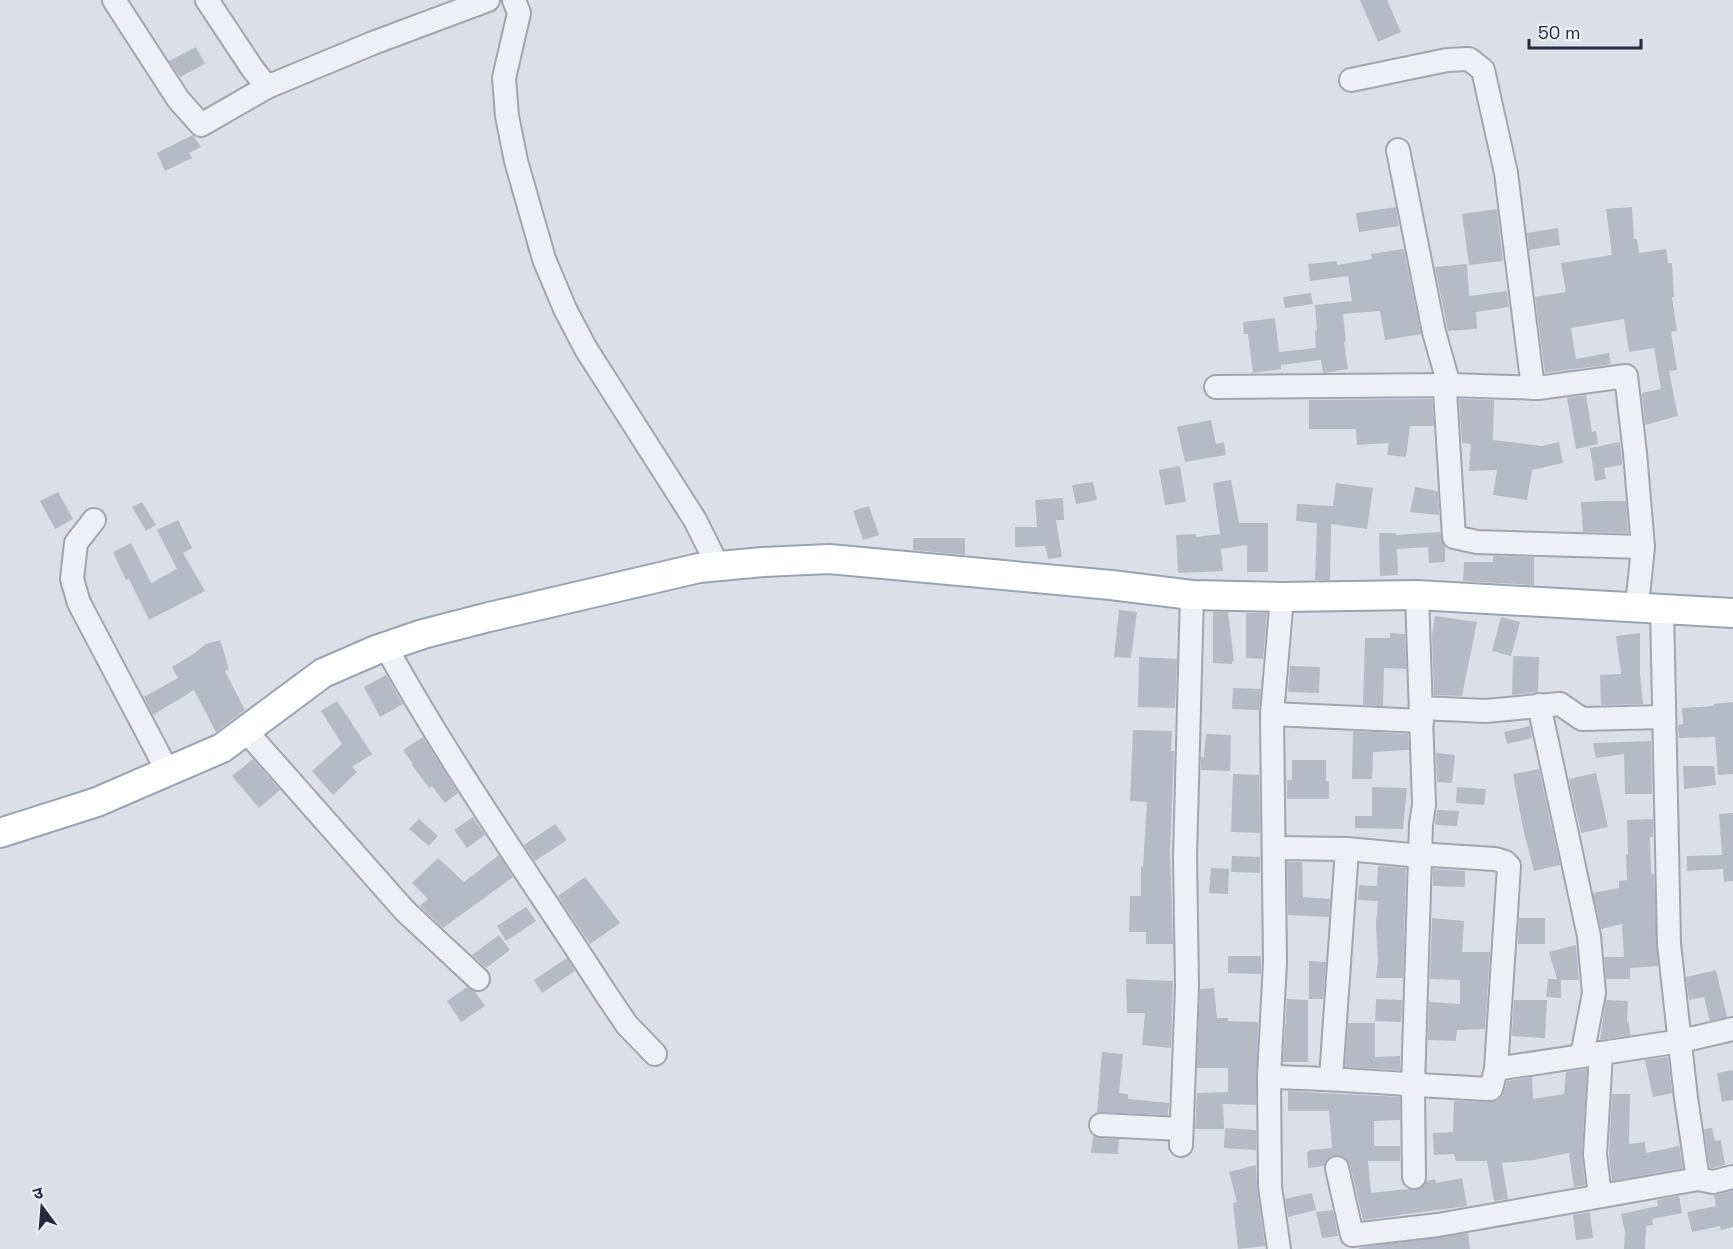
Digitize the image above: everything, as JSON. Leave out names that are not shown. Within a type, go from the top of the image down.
[{"type":"main road","points":[[0,833],[97,802],[222,748],[323,674],[386,647],[423,634],[489,617],[699,568],[828,559],[1111,585],[1192,595],[1282,597],[1417,595],[1733,613]]},
{"type":"street","points":[[114,0],[178,99],[201,125],[267,87],[373,43],[488,0]]},
{"type":"street","points":[[207,0],[267,87]]},
{"type":"street","points":[[514,0],[519,13],[504,78],[507,116],[516,161],[544,259],[565,309],[586,349],[694,520],[718,566]]},
{"type":"street","points":[[1351,80],[1469,58],[1483,69],[1506,173],[1533,388]]},
{"type":"street","points":[[1398,150],[1434,332],[1449,385],[1445,391],[1454,537],[1477,542],[1642,547]]},
{"type":"street","points":[[1216,387],[1449,385],[1533,388],[1626,376],[1642,547],[1664,717],[1670,944],[1686,1098],[1698,1179]]},
{"type":"street","points":[[94,520],[76,543],[72,579],[79,603],[168,772]]},
{"type":"street","points":[[1101,1125],[1181,1137],[1187,987],[1185,856],[1192,595]]},
{"type":"street","points":[[1414,1177],[1413,1086],[1421,824],[1424,805],[1417,595]]},
{"type":"street","points":[[1279,1249],[1270,1187],[1269,1077],[1275,962],[1272,714],[1282,597]]},
{"type":"street","points":[[386,647],[455,764],[606,994],[627,1025],[655,1054]]},
{"type":"street","points":[[1272,714],[1422,715],[1560,704],[1582,718],[1664,717]]},
{"type":"street","points":[[1539,705],[1589,936],[1594,993],[1592,1055],[1595,1155],[1600,1196]]},
{"type":"street","points":[[246,731],[405,911],[478,979]]},
{"type":"street","points":[[1269,1077],[1331,1078],[1413,1086],[1491,1089],[1496,1069],[1509,866],[1495,858],[1421,856],[1347,849],[1275,848]]},
{"type":"street","points":[[1331,1078],[1347,849]]},
{"type":"street","points":[[1496,1069],[1681,1041],[1733,1029]]},
{"type":"street","points":[[1337,1168],[1353,1242],[1698,1179],[1713,1182],[1733,1177]]},
{"type":"building","points":[[1360,0],[1387,0],[1401,32],[1378,42]]},
{"type":"building","points":[[196,47],[205,64],[180,77],[169,61]]},
{"type":"building","points":[[193,135],[201,147],[189,153],[192,158],[165,171],[157,153]]},
{"type":"building","points":[[1396,207],[1399,226],[1359,232],[1356,213]]},
{"type":"building","points":[[1632,207],[1634,239],[1637,239],[1639,253],[1666,249],[1668,263],[1672,263],[1674,297],[1672,297],[1677,331],[1671,332],[1677,370],[1669,371],[1678,416],[1645,425],[1642,393],[1661,389],[1654,348],[1629,352],[1624,319],[1571,328],[1576,359],[1609,353],[1611,364],[1545,373],[1535,297],[1566,292],[1561,263],[1612,255],[1606,209]]},
{"type":"building","points":[[1497,209],[1503,261],[1469,265],[1462,214]]},
{"type":"building","points":[[1558,228],[1560,245],[1529,250],[1527,233]]},
{"type":"building","points":[[1404,249],[1421,334],[1385,340],[1380,311],[1343,314],[1348,369],[1323,373],[1321,360],[1281,365],[1281,369],[1253,373],[1248,334],[1244,334],[1243,322],[1275,318],[1279,352],[1316,348],[1315,305],[1352,301],[1348,276],[1310,281],[1308,264],[1337,261],[1337,265],[1372,259],[1371,254]]},
{"type":"building","points":[[1467,264],[1469,296],[1507,291],[1509,307],[1476,312],[1477,329],[1448,331],[1435,267]]},
{"type":"building","points":[[1311,293],[1313,304],[1285,308],[1283,297]]},
{"type":"building","points":[[1586,395],[1592,432],[1596,431],[1598,444],[1576,449],[1567,398]]},
{"type":"building","points":[[1432,399],[1434,426],[1410,426],[1406,457],[1387,455],[1389,443],[1357,445],[1356,429],[1309,429],[1309,400]]},
{"type":"building","points":[[1459,399],[1494,400],[1493,440],[1542,446],[1559,442],[1563,463],[1532,470],[1527,500],[1493,495],[1497,470],[1469,471],[1471,444],[1462,443]]},
{"type":"building","points":[[1211,420],[1216,444],[1224,442],[1226,455],[1185,462],[1177,427]]},
{"type":"building","points":[[1620,442],[1622,465],[1604,468],[1606,479],[1595,481],[1590,448]]},
{"type":"building","points":[[1180,466],[1186,502],[1165,505],[1159,470]]},
{"type":"building","points":[[1231,480],[1239,523],[1268,523],[1268,572],[1247,572],[1247,545],[1221,549],[1223,571],[1178,573],[1176,535],[1196,534],[1196,537],[1220,534],[1213,483]]},
{"type":"building","points":[[1093,482],[1097,500],[1076,504],[1072,485]]},
{"type":"building","points":[[1336,483],[1373,488],[1367,529],[1331,524],[1330,580],[1315,580],[1317,523],[1296,521],[1297,504],[1333,506]]},
{"type":"building","points":[[1415,487],[1438,491],[1439,515],[1410,512]]},
{"type":"building","points":[[58,492],[73,519],[55,529],[40,501]]},
{"type":"building","points":[[1063,498],[1064,520],[1056,520],[1062,557],[1048,559],[1045,546],[1015,547],[1015,527],[1037,527],[1035,500]]},
{"type":"building","points":[[1626,501],[1628,533],[1583,532],[1581,502]]},
{"type":"building","points":[[142,502],[156,525],[146,531],[132,507]]},
{"type":"building","points":[[869,506],[879,535],[863,540],[853,511]]},
{"type":"building","points":[[178,520],[192,548],[183,553],[205,591],[149,620],[113,552],[131,543],[151,583],[177,569],[157,530]]},
{"type":"building","points":[[1440,532],[1445,547],[1445,562],[1429,563],[1428,547],[1397,549],[1398,575],[1380,576],[1379,533],[1396,533],[1396,535]]},
{"type":"building","points":[[913,538],[965,538],[965,555],[913,550]]},
{"type":"building","points":[[1493,556],[1534,557],[1534,585],[1463,581],[1464,562],[1493,562]]},
{"type":"building","points":[[1119,610],[1137,612],[1131,658],[1114,657]]},
{"type":"building","points":[[1213,612],[1228,612],[1234,661],[1232,664],[1213,663]]},
{"type":"building","points":[[1246,613],[1267,613],[1263,659],[1246,658]]},
{"type":"building","points":[[1435,616],[1477,622],[1462,696],[1434,695],[1432,635]]},
{"type":"building","points":[[1501,617],[1520,622],[1511,656],[1492,651]]},
{"type":"building","points":[[1390,633],[1405,634],[1406,669],[1384,668],[1383,706],[1363,705],[1365,638],[1390,638]]},
{"type":"building","points":[[1640,633],[1643,704],[1601,705],[1600,675],[1621,674],[1616,636]]},
{"type":"building","points":[[220,640],[229,669],[225,671],[245,710],[216,732],[194,690],[153,715],[144,697],[178,678],[172,667],[206,644]]},
{"type":"building","points":[[1513,656],[1539,657],[1538,692],[1512,695]]},
{"type":"building","points":[[1139,657],[1177,659],[1175,708],[1138,707]]},
{"type":"building","points":[[1290,666],[1320,667],[1319,693],[1288,692]]},
{"type":"building","points":[[386,675],[403,704],[380,717],[364,687]]},
{"type":"building","points":[[1233,688],[1261,689],[1259,710],[1232,709]]},
{"type":"building","points":[[337,701],[372,754],[352,767],[357,772],[333,795],[312,771],[342,744],[321,711]]},
{"type":"building","points":[[1733,702],[1733,774],[1718,775],[1715,737],[1679,738],[1678,725],[1683,724],[1682,708]]},
{"type":"building","points":[[1530,726],[1532,738],[1507,744],[1504,732]]},
{"type":"building","points":[[1133,730],[1172,731],[1171,751],[1174,751],[1170,852],[1173,944],[1146,944],[1146,932],[1129,932],[1130,896],[1141,896],[1141,867],[1143,867],[1147,802],[1130,801]]},
{"type":"building","points":[[1353,731],[1408,734],[1409,750],[1373,752],[1372,779],[1352,779]]},
{"type":"building","points":[[1206,734],[1231,735],[1230,771],[1201,770]]},
{"type":"building","points":[[423,737],[458,793],[445,803],[432,786],[429,788],[403,750]]},
{"type":"building","points":[[1651,741],[1652,794],[1625,794],[1624,754],[1596,758],[1593,743]]},
{"type":"building","points":[[1436,753],[1455,755],[1452,783],[1437,782]]},
{"type":"building","points":[[253,759],[280,790],[259,808],[232,776]]},
{"type":"building","points":[[1292,760],[1326,760],[1329,799],[1287,799],[1287,780],[1292,780]]},
{"type":"building","points":[[1683,766],[1714,766],[1716,785],[1684,789]]},
{"type":"building","points":[[1539,769],[1560,865],[1534,871],[1513,774]]},
{"type":"building","points":[[1596,773],[1608,827],[1581,833],[1569,779]]},
{"type":"building","points":[[1233,774],[1259,775],[1260,833],[1231,832]]},
{"type":"building","points":[[1372,787],[1407,788],[1403,829],[1355,828],[1355,816],[1372,816]]},
{"type":"building","points":[[1457,787],[1486,789],[1484,805],[1456,803]]},
{"type":"building","points":[[1437,810],[1459,811],[1457,826],[1435,825]]},
{"type":"building","points":[[1733,813],[1733,881],[1724,882],[1723,869],[1687,871],[1687,856],[1722,855],[1719,814]]},
{"type":"building","points":[[473,817],[485,835],[467,848],[454,830]]},
{"type":"building","points":[[419,819],[438,836],[429,846],[409,829]]},
{"type":"building","points":[[1653,819],[1653,837],[1650,837],[1651,874],[1654,874],[1658,966],[1630,968],[1630,979],[1606,979],[1604,957],[1624,957],[1622,924],[1601,929],[1593,893],[1619,888],[1619,881],[1627,880],[1627,820]]},
{"type":"building","points":[[555,824],[567,840],[535,861],[524,845]]},
{"type":"building","points":[[499,855],[513,877],[443,928],[420,906],[428,899],[412,883],[438,858],[464,882]]},
{"type":"building","points":[[1232,856],[1260,857],[1260,873],[1231,872]]},
{"type":"building","points":[[1287,862],[1302,862],[1303,897],[1330,899],[1329,917],[1288,915]]},
{"type":"building","points":[[1378,866],[1406,868],[1403,978],[1376,978],[1378,901],[1358,900],[1359,885],[1377,886]]},
{"type":"building","points":[[1211,868],[1229,869],[1228,894],[1209,893]]},
{"type":"building","points":[[1433,869],[1465,871],[1465,887],[1433,886]]},
{"type":"building","points":[[585,877],[620,923],[590,944],[558,896]]},
{"type":"building","points":[[526,907],[536,921],[506,941],[497,926]]},
{"type":"building","points":[[1432,918],[1464,921],[1462,952],[1490,952],[1485,1029],[1457,1030],[1456,1041],[1428,1040],[1429,1002],[1460,1004],[1460,980],[1430,979]]},
{"type":"building","points":[[1519,918],[1545,918],[1545,944],[1518,944]]},
{"type":"building","points":[[499,935],[510,950],[486,968],[472,955]]},
{"type":"building","points":[[1576,945],[1579,980],[1561,980],[1561,998],[1546,997],[1548,979],[1557,979],[1549,952]]},
{"type":"building","points":[[1228,956],[1261,956],[1261,974],[1228,973]]},
{"type":"building","points":[[567,958],[575,971],[542,993],[534,980]]},
{"type":"building","points":[[1309,961],[1326,962],[1323,999],[1309,999]]},
{"type":"building","points":[[1716,970],[1727,1017],[1710,1021],[1704,997],[1689,1000],[1686,977]]},
{"type":"building","points":[[1126,979],[1173,981],[1171,1048],[1142,1045],[1145,1013],[1127,1013]]},
{"type":"building","points":[[467,987],[475,992],[485,1006],[461,1022],[447,1001]]},
{"type":"building","points":[[1214,988],[1217,1018],[1228,1018],[1228,1021],[1258,1022],[1256,1105],[1223,1104],[1224,1129],[1195,1129],[1197,1093],[1228,1092],[1228,1068],[1197,1068],[1200,989]]},
{"type":"building","points":[[1287,999],[1308,1000],[1308,1062],[1283,1062]]},
{"type":"building","points":[[1376,999],[1402,1000],[1401,1022],[1375,1021]]},
{"type":"building","points":[[1514,1000],[1547,1000],[1545,1038],[1512,1036]]},
{"type":"building","points":[[1606,1000],[1628,1001],[1627,1022],[1629,1022],[1630,1035],[1600,1040]]},
{"type":"building","points":[[1348,1023],[1375,1023],[1375,1057],[1400,1056],[1400,1070],[1345,1067]]},
{"type":"building","points":[[1102,1052],[1123,1054],[1119,1093],[1128,1094],[1128,1099],[1169,1103],[1168,1115],[1097,1112]]},
{"type":"building","points":[[1668,1057],[1672,1093],[1653,1097],[1645,1060]]},
{"type":"building","points":[[1587,1069],[1582,1154],[1585,1185],[1574,1187],[1569,1153],[1502,1163],[1508,1199],[1494,1201],[1487,1161],[1456,1161],[1454,1154],[1434,1155],[1433,1133],[1453,1132],[1454,1101],[1496,1102],[1502,1097],[1507,1081],[1532,1077],[1533,1099],[1564,1094],[1566,1072]]},
{"type":"building","points":[[1733,1070],[1733,1100],[1722,1102],[1717,1073]]},
{"type":"building","points":[[1288,1091],[1400,1097],[1400,1120],[1374,1121],[1374,1146],[1400,1146],[1400,1161],[1368,1161],[1371,1193],[1415,1190],[1421,1188],[1427,1181],[1435,1179],[1436,1183],[1462,1178],[1467,1206],[1363,1220],[1350,1165],[1346,1158],[1334,1155],[1327,1159],[1324,1166],[1308,1168],[1307,1152],[1332,1148],[1329,1111],[1288,1111]]},
{"type":"building","points":[[1612,1094],[1630,1094],[1629,1144],[1645,1142],[1646,1153],[1679,1146],[1683,1168],[1612,1181],[1609,1155]]},
{"type":"building","points":[[1225,1128],[1256,1130],[1256,1150],[1224,1148]]},
{"type":"building","points":[[1712,1128],[1715,1141],[1721,1140],[1725,1165],[1710,1168],[1704,1129]]},
{"type":"building","points":[[1093,1136],[1119,1139],[1118,1154],[1091,1153]]},
{"type":"building","points":[[1256,1165],[1265,1246],[1238,1249],[1233,1203],[1237,1202],[1229,1172]]},
{"type":"building","points":[[1733,1191],[1733,1227],[1721,1230],[1720,1226],[1692,1232],[1687,1212],[1716,1206],[1714,1195]]},
{"type":"building","points":[[1312,1193],[1316,1210],[1288,1217],[1285,1199]]},
{"type":"building","points":[[1679,1196],[1682,1213],[1652,1219],[1653,1225],[1646,1226],[1645,1249],[1624,1249],[1625,1231],[1621,1214],[1658,1206],[1657,1200]]},
{"type":"building","points":[[1333,1210],[1338,1236],[1322,1238],[1316,1212]]},
{"type":"building","points":[[1590,1212],[1593,1238],[1576,1240],[1573,1215]]},
{"type":"building","points":[[1468,1233],[1470,1249],[1359,1249],[1359,1248]]}]
